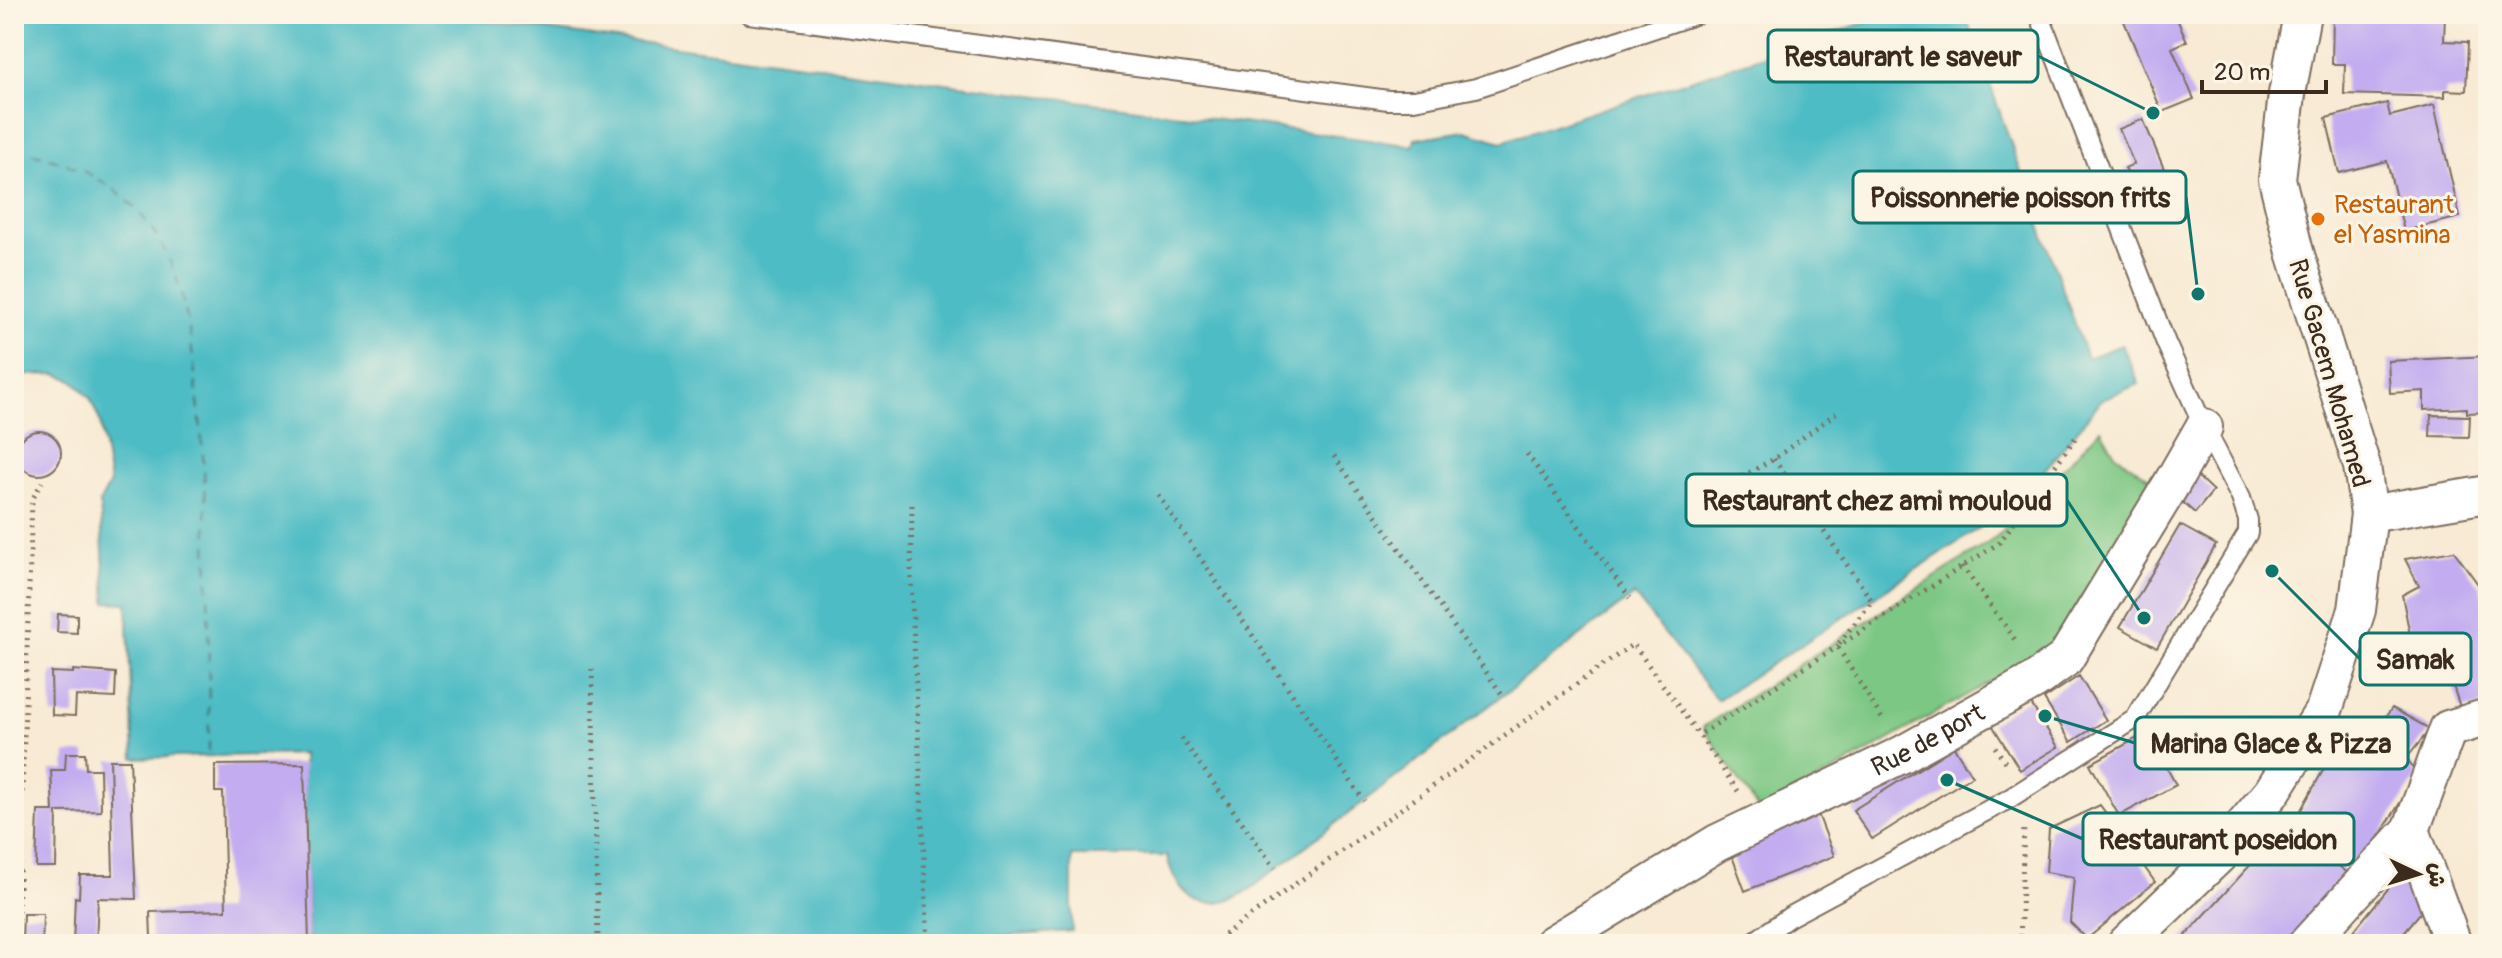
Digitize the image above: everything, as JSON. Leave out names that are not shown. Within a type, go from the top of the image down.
[{"type":"street","name":"Rue Gacem Mohamed","points":[[2126,944],[2220,854],[2272,792],[2324,710],[2357,610],[2369,514],[2362,466],[2295,252],[2277,179],[2287,94],[2302,14]]},
{"type":"street","name":"Rue de port","points":[[1552,944],[1717,843],[1903,754],[2034,681],[2065,659],[2204,427]]},
{"type":"street","points":[[2369,514],[2486,502]]},
{"type":"street","points":[[2307,944],[2411,830],[2448,729],[2488,717]]},
{"type":"street","points":[[2411,830],[2453,944]]},
{"type":"lane","points":[[749,14],[1388,100],[1414,100],[1476,88],[1697,14]]},
{"type":"lane","points":[[1751,944],[1789,917],[2018,793],[2135,719],[2248,533],[2248,520],[2241,498],[2166,343],[2039,14]]},
{"type":"path","points":[[1714,492],[1774,459],[1836,413]]},
{"type":"path","points":[[1699,735],[1999,543],[2076,437]]},
{"type":"path","points":[[1527,454],[1630,598]]},
{"type":"path","points":[[1334,456],[1503,696]]},
{"type":"path","points":[[1774,459],[1872,601],[1837,646]]},
{"type":"path","points":[[17,944],[32,500],[42,482]]},
{"type":"path","points":[[1158,495],[1364,801]]},
{"type":"path","points":[[912,505],[911,578],[928,944]]},
{"type":"path","points":[[1962,566],[2025,652],[2034,681]]},
{"type":"path","points":[[1211,944],[1633,644],[1740,794]]},
{"type":"path","points":[[1837,646],[1903,754]]},
{"type":"path","points":[[592,669],[598,944]]},
{"type":"path","points":[[1975,714],[2018,793],[2024,825],[2020,944]]},
{"type":"path","points":[[1181,738],[1275,868]]},
{"type":"green space","points":[[2101,429],[2115,454],[2152,480],[2054,645],[1761,813],[1703,727],[1997,537]]},
{"type":"water","points":[[14,14],[431,14],[1413,146],[1415,139],[1465,131],[1502,142],[1891,14],[1965,14],[2087,358],[2122,345],[2139,384],[2102,399],[2019,502],[1717,700],[1634,595],[1253,887],[1227,901],[1202,902],[1192,898],[1177,881],[1167,856],[1072,856],[1072,931],[895,944],[309,944],[303,754],[134,758],[127,603],[106,602],[100,502],[110,483],[100,421],[90,398],[74,381],[57,374],[28,375],[14,381]]},
{"type":"building","points":[[2121,14],[2188,14],[2177,19],[2187,41],[2172,48],[2194,99],[2162,112]]},
{"type":"building","points":[[2333,14],[2445,14],[2444,41],[2468,42],[2466,91],[2445,90],[2445,97],[2344,94],[2345,64],[2332,64]]},
{"type":"building","points":[[2387,103],[2390,116],[2434,105],[2460,217],[2404,231],[2387,161],[2339,173],[2326,118]]},
{"type":"building","points":[[2143,119],[2172,188],[2139,202],[2125,168],[2134,164],[2119,129]]},
{"type":"building","points":[[2488,356],[2488,412],[2467,413],[2467,408],[2424,410],[2424,391],[2390,393],[2388,361]]},
{"type":"building","points":[[2431,415],[2470,416],[2469,437],[2430,436]]},
{"type":"building","points":[[39,431],[54,438],[61,453],[54,468],[39,475],[24,468],[17,453],[24,438]]},
{"type":"building","points":[[2193,472],[2213,491],[2195,513],[2174,495]]},
{"type":"building","points":[[2180,525],[2216,545],[2157,648],[2120,627]]},
{"type":"building","points":[[2454,551],[2480,587],[2488,618],[2488,704],[2461,710],[2452,683],[2415,660],[2402,595],[2419,586],[2405,559]]},
{"type":"building","points":[[58,614],[77,615],[77,633],[57,632]]},
{"type":"building","points":[[73,670],[116,673],[115,698],[76,696],[75,716],[52,715],[51,672],[73,673]]},
{"type":"building","points":[[2079,676],[2106,720],[2071,742],[2044,699]]},
{"type":"building","points":[[2028,699],[2058,747],[2020,770],[1991,723]]},
{"type":"building","points":[[2392,708],[2430,729],[2407,758],[2417,776],[2361,865],[2293,824],[2348,726],[2369,739]]},
{"type":"building","points":[[2148,732],[2176,785],[2119,816],[2090,764]]},
{"type":"building","points":[[1954,747],[1972,776],[1872,839],[1853,810]]},
{"type":"building","points":[[66,753],[85,753],[86,769],[100,769],[101,811],[57,812],[56,867],[36,867],[38,811],[53,811],[51,770],[65,770]]},
{"type":"building","points":[[110,760],[130,760],[136,899],[98,898],[96,944],[73,944],[75,897],[79,898],[80,875],[113,875]]},
{"type":"building","points":[[304,764],[309,944],[102,944],[102,939],[151,937],[150,912],[226,910],[223,792],[215,792],[215,765]]},
{"type":"building","points":[[2100,805],[2155,882],[2087,939],[2070,922],[2074,877],[2046,872],[2049,829]]},
{"type":"building","points":[[1818,814],[1834,856],[1745,891],[1729,848]]},
{"type":"building","points":[[2286,826],[2356,879],[2294,944],[2178,944]]},
{"type":"building","points":[[2404,869],[2435,895],[2401,936],[2410,944],[2329,944],[2335,937],[2344,943]]},
{"type":"building","points":[[23,914],[43,914],[42,944],[22,944]]},
{"type":"ferry route","points":[[14,153],[55,160],[91,175],[114,189],[151,228],[175,275],[195,372],[205,483],[209,756]]},
{"type":"place","name":"Restaurant le saveur","points":[[2153,113]]},
{"type":"place","name":"Restaurant el Yasmina","points":[[2318,219]]},
{"type":"place","name":"Poissonnerie poisson frits","points":[[2198,294]]},
{"type":"place","name":"Samak","points":[[2272,571]]},
{"type":"place","name":"Restaurant chez ami mouloud","points":[[2144,618]]},
{"type":"place","name":"Marina Glace & Pizza","points":[[2045,716]]},
{"type":"place","name":"Restaurant poseidon","points":[[1947,780]]}]
